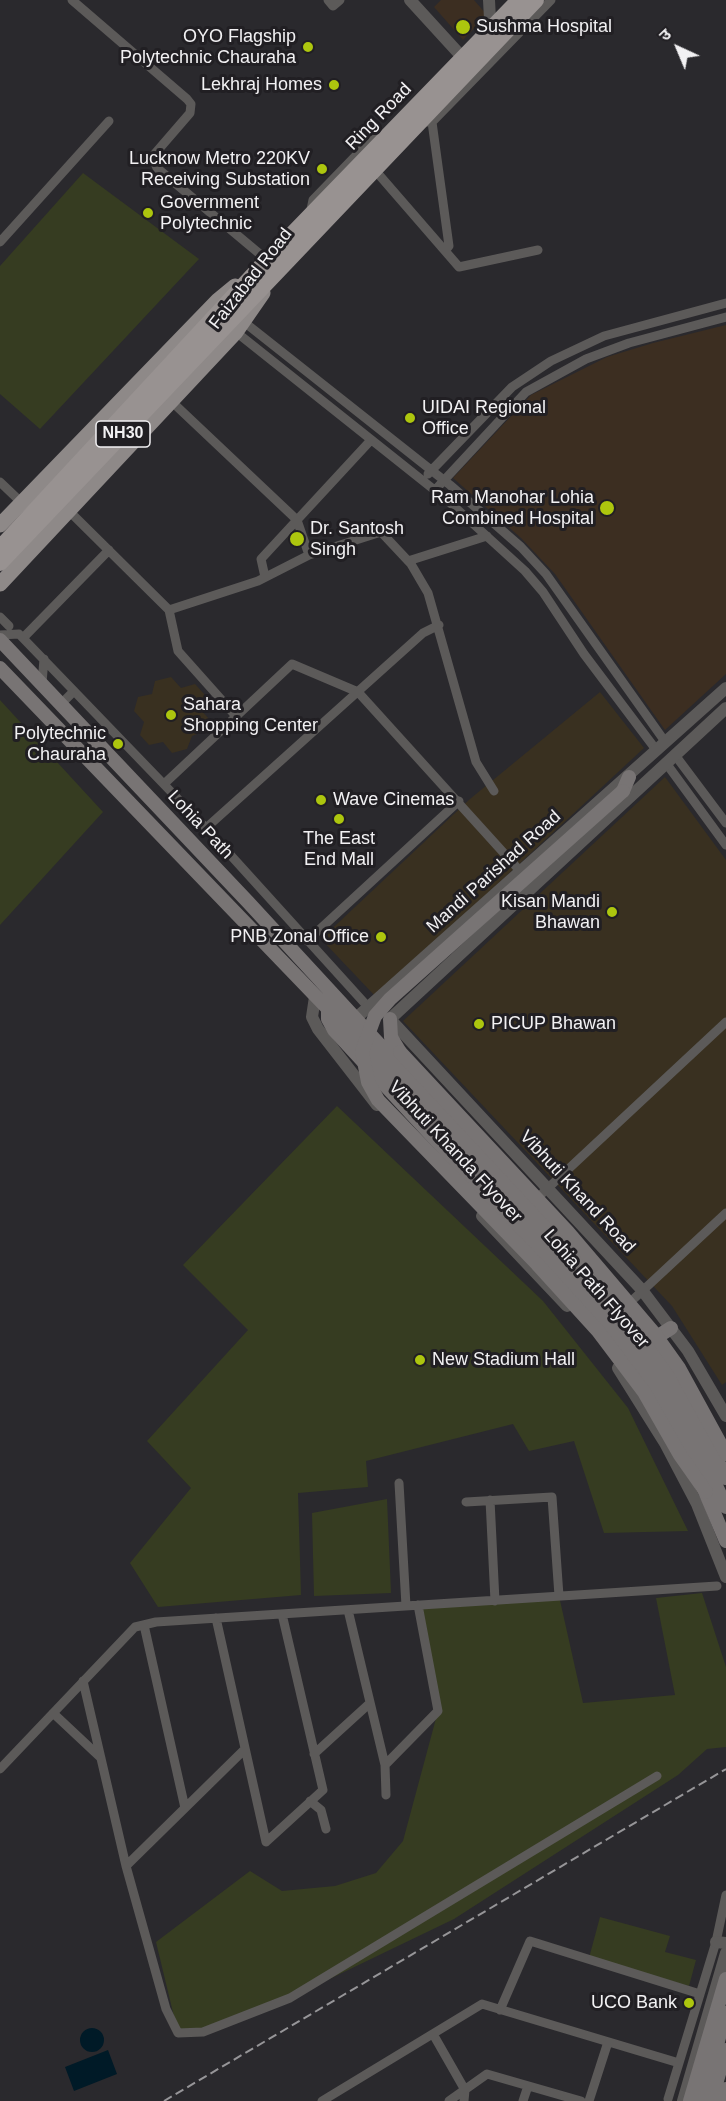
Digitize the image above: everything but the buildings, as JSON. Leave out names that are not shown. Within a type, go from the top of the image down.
[{"type":"highway","name":"Ring Road","points":[[274,263],[310,216],[468,63],[519,0]]},
{"type":"highway","name":"Faizabad Road","points":[[274,263],[427,122],[468,63],[536,0]]},
{"type":"highway","name":"NH30","points":[[0,548],[274,263]]},
{"type":"highway","name":"NH30","points":[[0,563],[239,300]]},
{"type":"main road","name":"Faizabad Road","points":[[0,584],[240,327],[274,263]]},
{"type":"main road","name":"Faizabad Road","points":[[0,525],[218,300],[274,263]]},
{"type":"main road","name":"Lohia Path","points":[[0,640],[62,703],[372,1037]]},
{"type":"main road","name":"Lohia Path","points":[[0,668],[304,986]]},
{"type":"main road","name":"Vibhuti Khanda Flyover","points":[[629,777],[623,791],[390,999],[375,1016],[362,1052],[368,1082],[378,1100],[530,1256],[598,1331],[644,1392],[680,1455],[706,1492]]},
{"type":"main road","name":"Lohia Path Flyover","points":[[304,986],[499,1189],[668,1390],[710,1470],[726,1507]]},
{"type":"main road","name":"Lohia Path Flyover","points":[[390,1019],[391,1037],[400,1052],[561,1225],[654,1333],[679,1368],[726,1454]]},
{"type":"main road","name":"Lohia Path Flyover","points":[[372,1037],[623,1309],[650,1342],[695,1415],[726,1478]]},
{"type":"main road","name":"Lohia Path Flyover","points":[[604,1312],[651,1383],[682,1437],[726,1541]]},
{"type":"main road","points":[[650,1342],[671,1328]]},
{"type":"main road","points":[[690,2101],[726,1979]]},
{"type":"main road","points":[[711,2101],[726,2013]]},
{"type":"main road","points":[[702,2101],[720,2057]]},
{"type":"main road","points":[[723,2101],[726,2090]]},
{"type":"street","points":[[72,0],[191,104],[190,113],[152,157],[157,168],[274,263]]},
{"type":"street","points":[[328,0],[333,6],[340,0]]},
{"type":"street","points":[[410,0],[468,63]]},
{"type":"street","points":[[468,63],[490,19],[508,0]]},
{"type":"street","points":[[468,63],[551,0]]},
{"type":"street","points":[[488,1],[490,19]]},
{"type":"street","points":[[0,242],[109,121]]},
{"type":"street","points":[[427,122],[449,246],[445,251]]},
{"type":"street","points":[[374,169],[459,267],[538,250]]},
{"type":"street","points":[[422,480],[512,387],[551,361],[604,336],[726,303]]},
{"type":"street","points":[[435,490],[526,392],[586,359],[629,343],[726,317]]},
{"type":"street","points":[[240,327],[306,371],[432,470],[521,547],[546,574],[662,747]]},
{"type":"street","points":[[240,327],[298,382],[435,490],[525,571],[565,626],[662,747]]},
{"type":"street","points":[[298,382],[306,371]]},
{"type":"street","points":[[170,400],[297,520],[309,555]]},
{"type":"street","points":[[478,423],[488,433]]},
{"type":"street","points":[[265,577],[261,559],[371,440]]},
{"type":"street","points":[[0,482],[22,503]]},
{"type":"street","points":[[68,510],[170,610],[178,651],[235,715]]},
{"type":"street","points":[[170,610],[265,577],[309,555],[381,532],[408,561],[428,593],[439,625],[476,762],[494,791]]},
{"type":"street","points":[[408,561],[487,536]]},
{"type":"street","points":[[23,638],[109,550]]},
{"type":"street","points":[[554,608],[566,604]]},
{"type":"street","points":[[565,626],[566,604]]},
{"type":"street","points":[[0,617],[9,626]]},
{"type":"street","points":[[206,828],[423,633],[439,625]]},
{"type":"street","points":[[0,635],[19,634],[44,659],[206,828],[369,1008]]},
{"type":"street","points":[[42,683],[44,659]]},
{"type":"street","points":[[164,784],[292,664],[358,692],[521,872]]},
{"type":"street","points":[[42,683],[55,671]]},
{"type":"street","name":"Mandi Parishad Road","points":[[355,1019],[629,777],[726,688]]},
{"type":"street","points":[[62,703],[74,691]]},
{"type":"street","points":[[390,1019],[726,708]]},
{"type":"street","points":[[670,759],[726,823]]},
{"type":"street","points":[[670,759],[726,845]]},
{"type":"street","points":[[307,941],[459,801]]},
{"type":"street","points":[[403,976],[418,992]]},
{"type":"street","points":[[315,997],[312,1017],[366,1093],[565,1304],[621,1371],[660,1433],[693,1496],[726,1576]]},
{"type":"street","name":"Vibhuti Khand Road","points":[[390,1019],[549,1186],[642,1290],[724,1401],[726,1416]]},
{"type":"street","points":[[529,1206],[724,1027]]},
{"type":"street","points":[[623,1309],[726,1213]]},
{"type":"street","points":[[399,1483],[406,1606]]},
{"type":"street","points":[[466,1502],[552,1497],[559,1596]]},
{"type":"street","points":[[490,1500],[495,1600]]},
{"type":"street","points":[[0,1769],[129,1632],[144,1625],[216,1618],[717,1586]]},
{"type":"street","points":[[385,1765],[438,1711],[418,1605]]},
{"type":"street","points":[[348,1610],[385,1765],[386,1795]]},
{"type":"street","points":[[216,1618],[266,1842],[323,1790],[282,1614]]},
{"type":"street","points":[[144,1625],[185,1808]]},
{"type":"street","points":[[83,1681],[126,1866],[166,2009],[178,2033],[203,2032],[290,1998],[657,1776]]},
{"type":"street","points":[[314,1754],[370,1703]]},
{"type":"street","points":[[52,1713],[101,1758]]},
{"type":"street","points":[[126,1866],[245,1749]]},
{"type":"street","points":[[310,1802],[321,1810],[326,1829]]},
{"type":"street","points":[[668,2099],[700,1994],[721,1943],[726,1895]]},
{"type":"street","points":[[500,2010],[530,1941],[700,1994]]},
{"type":"street","points":[[683,2101],[726,1953]]},
{"type":"street","points":[[326,2100],[482,2004],[679,2063]]},
{"type":"street","points":[[433,2034],[465,2090],[464,2101]]},
{"type":"street","points":[[589,2101],[608,2042]]},
{"type":"street","points":[[449,2101],[488,2074],[581,2101]]},
{"type":"street","points":[[523,2101],[528,2086]]},
{"type":"shaded area","name":"Sushma Hospital","points":[[441,0],[474,0],[487,15],[463,40],[434,7]]},
{"type":"shaded area","name":"Ram Manohar Lohia Combined Hospital","points":[[726,325],[726,674],[665,730],[555,574],[521,538],[453,478],[531,395],[607,357]]},
{"type":"shaded area","name":"Sahara Shopping Center","points":[[171,677],[181,688],[195,684],[205,695],[200,709],[209,719],[205,731],[192,736],[187,749],[172,753],[163,742],[149,745],[140,735],[144,722],[134,711],[138,697],[152,694],[155,681]]},
{"type":"shaded area","points":[[600,692],[644,748],[376,997],[321,939],[470,799]]},
{"type":"shaded area","points":[[665,777],[726,860],[726,1382],[722,1385],[672,1306],[403,1021]]},
{"type":"green space","points":[[83,173],[199,259],[40,429],[0,394],[0,266]]},
{"type":"green space","points":[[0,700],[103,812],[0,925]]},
{"type":"green space","points":[[337,1106],[543,1301],[628,1408],[688,1531],[604,1533],[574,1441],[529,1451],[513,1424],[366,1461],[368,1487],[298,1493],[301,1595],[158,1607],[130,1563],[191,1488],[147,1441],[248,1330],[183,1265]]},
{"type":"green space","points":[[387,1499],[391,1593],[314,1596],[312,1513]]},
{"type":"green space","points":[[702,1593],[726,1667],[726,1747],[707,1749],[678,1775],[454,1919],[290,1998],[203,2032],[178,2033],[156,1942],[250,1871],[282,1891],[335,1886],[376,1873],[403,1841],[438,1711],[418,1605],[559,1596],[583,1703],[675,1695],[656,1598]]},
{"type":"green space","points":[[600,1917],[670,1936],[665,1952],[696,1960],[689,1986],[589,1958]]},
{"type":"water","points":[[92,2028],[100,2032],[104,2040],[100,2048],[92,2052],[84,2048],[80,2040],[84,2032]]},
{"type":"water","points":[[108,2050],[117,2074],[74,2091],[65,2067]]},
{"type":"railway","points":[[164,2101],[726,1769]]},
{"type":"place","name":"Sushma Hospital","points":[[463,27]]},
{"type":"place","name":"OYO Flagship Polytechnic Chauraha","points":[[308,47]]},
{"type":"place","name":"Lekhraj Homes","points":[[334,85]]},
{"type":"place","name":"Lucknow Metro 220KV Receiving Substation","points":[[322,169]]},
{"type":"place","name":"Government Polytechnic","points":[[148,213]]},
{"type":"place","name":"UIDAI Regional Office","points":[[410,418]]},
{"type":"place","name":"Ram Manohar Lohia Combined Hospital","points":[[607,508]]},
{"type":"place","name":"Dr. Santosh Singh","points":[[297,539]]},
{"type":"place","name":"Sahara Shopping Center","points":[[171,715]]},
{"type":"place","name":"Polytechnic Chauraha","points":[[118,744]]},
{"type":"place","name":"Wave Cinemas","points":[[321,800]]},
{"type":"place","name":"The East End Mall","points":[[339,819]]},
{"type":"place","name":"Kisan Mandi Bhawan","points":[[612,912]]},
{"type":"place","name":"PNB Zonal Office","points":[[381,937]]},
{"type":"place","name":"PICUP Bhawan","points":[[479,1024]]},
{"type":"place","name":"New Stadium Hall","points":[[420,1360]]},
{"type":"place","name":"UCO Bank","points":[[689,2003]]}]
